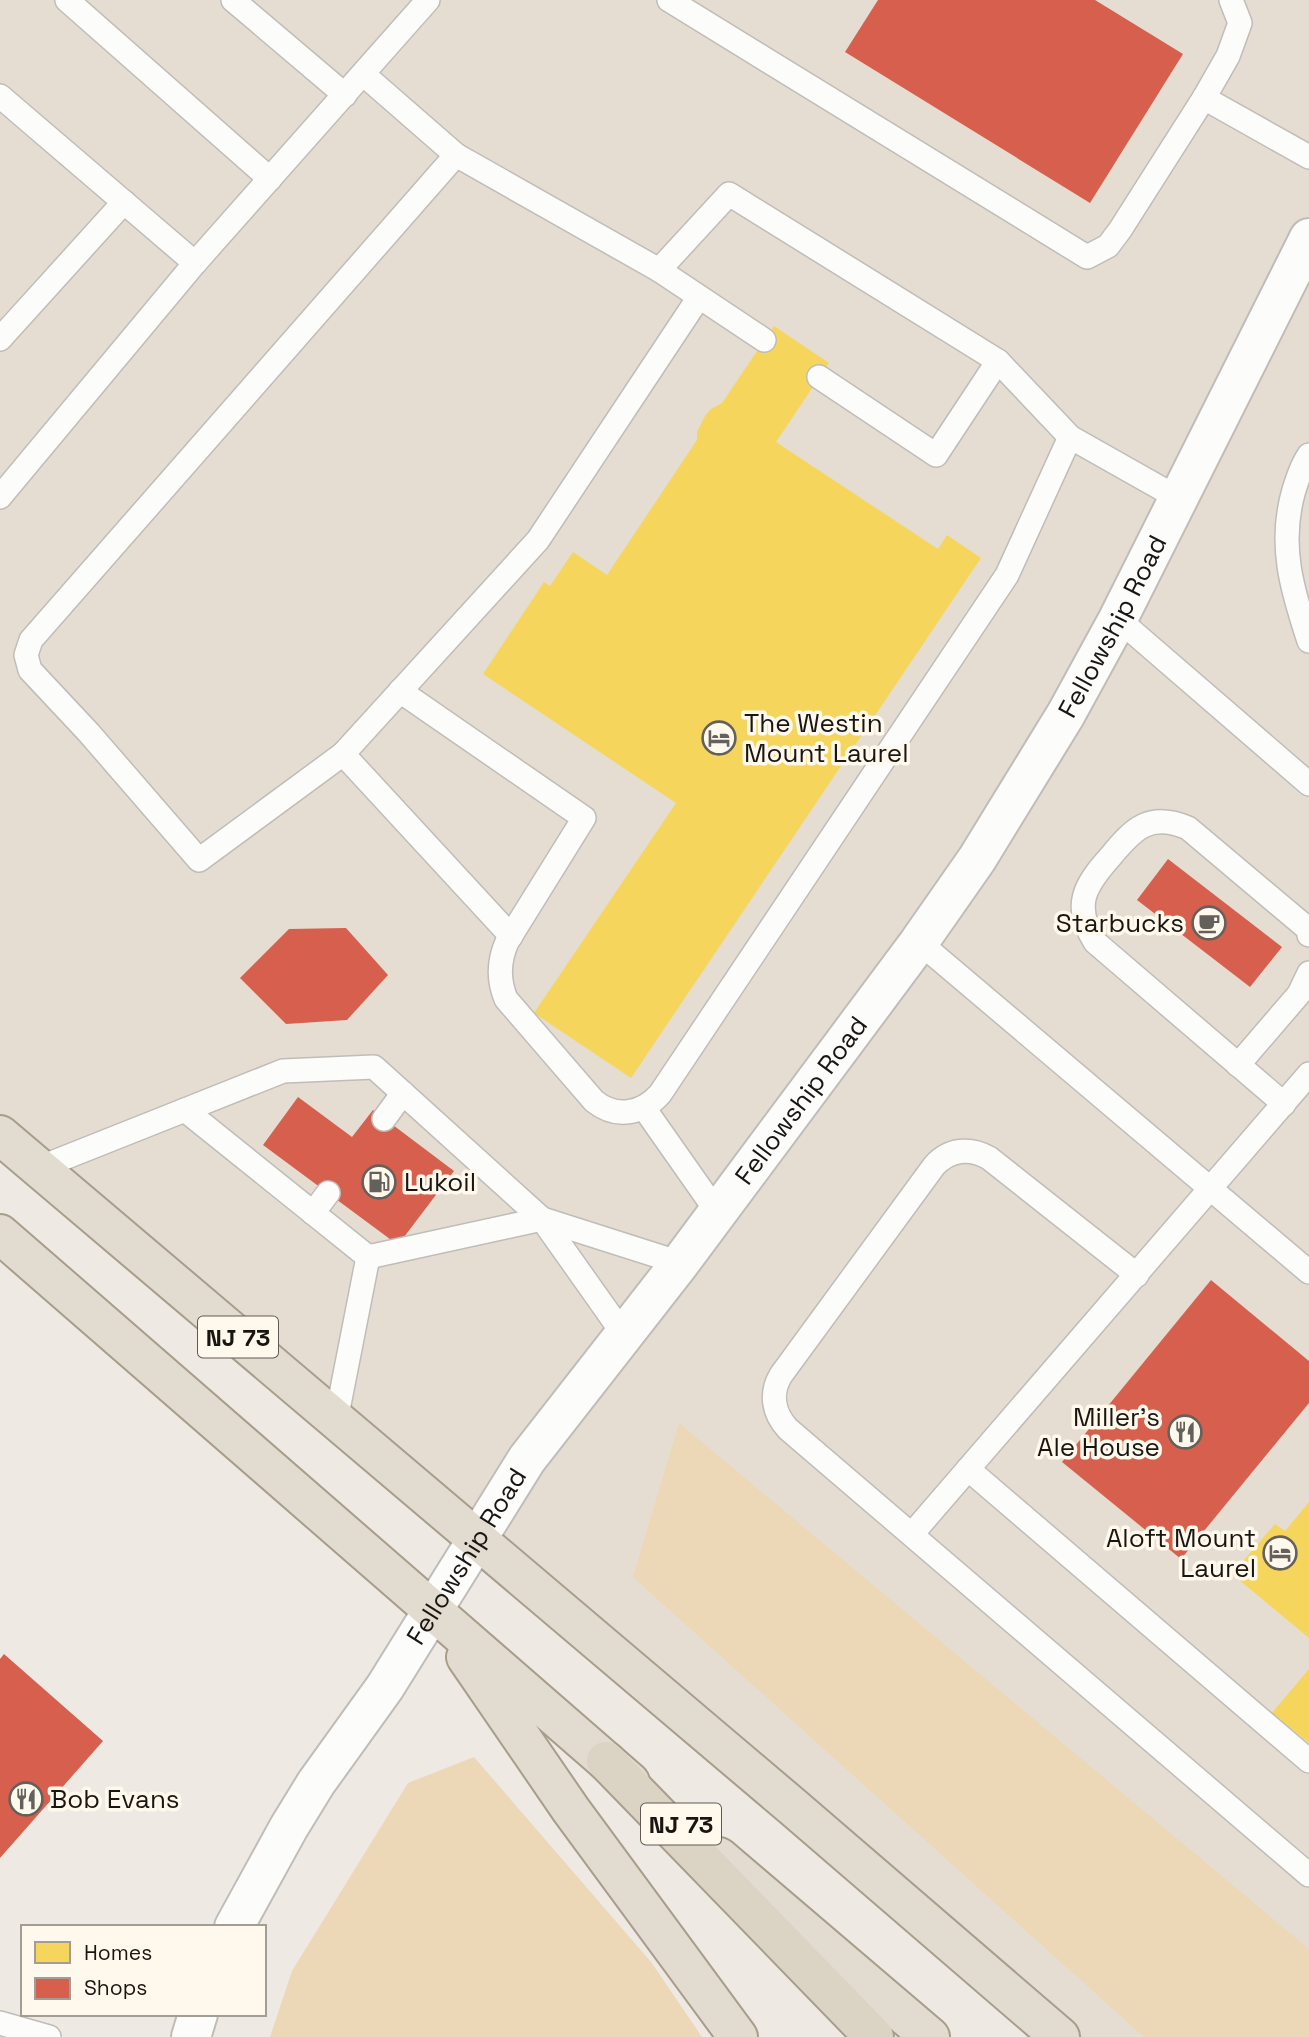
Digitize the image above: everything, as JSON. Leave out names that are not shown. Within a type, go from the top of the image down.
[{"type":"highway","name":"NJ 73","points":[[0,1135],[1060,2037]]},
{"type":"highway","name":"NJ 73","points":[[0,1234],[606,1761],[930,2037]]},
{"type":"highway","points":[[433,1609],[571,1810],[738,2037]]},
{"type":"highway","points":[[606,1761],[874,2037]]},
{"type":"street","name":"Fellowship Road","points":[[235,1925],[316,1783],[385,1687],[527,1459],[680,1263],[919,942],[977,859],[1066,714],[1118,619],[1309,238]]},
{"type":"street","points":[[191,2037],[197,2016]]},
{"type":"lane","points":[[67,0],[270,179]]},
{"type":"lane","points":[[233,0],[345,95]]},
{"type":"lane","points":[[669,0],[1087,257],[1108,246],[1120,230],[1228,57],[1240,23],[1231,0]]},
{"type":"lane","points":[[0,497],[195,263],[345,95],[421,2]]},
{"type":"lane","points":[[363,74],[456,155],[659,270],[764,340]]},
{"type":"lane","points":[[0,96],[195,263]]},
{"type":"lane","points":[[1204,99],[1309,157]]},
{"type":"lane","points":[[456,155],[31,640],[26,649],[30,670],[89,733],[199,860],[343,754],[538,540],[699,296]]},
{"type":"lane","points":[[659,270],[729,194],[998,362],[1070,437],[1178,498]]},
{"type":"lane","points":[[0,339],[124,202]]},
{"type":"lane","points":[[819,377],[936,455],[998,362]]},
{"type":"lane","points":[[400,691],[584,818],[504,948],[501,963],[502,985],[506,999],[598,1105],[618,1112],[644,1108],[660,1094],[1007,575],[1070,437]]},
{"type":"lane","points":[[1309,455],[1302,464],[1287,515],[1289,570],[1309,641]]},
{"type":"lane","points":[[1118,619],[1309,785]]},
{"type":"lane","points":[[343,754],[511,936]]},
{"type":"lane","points":[[1284,1104],[1095,942],[1084,915],[1085,893],[1090,880],[1131,832],[1143,826],[1163,822],[1188,828],[1308,929],[1309,935]]},
{"type":"lane","points":[[919,942],[1309,1272]]},
{"type":"lane","points":[[1238,1065],[1294,1001],[1309,973]]},
{"type":"lane","points":[[39,1168],[283,1071],[374,1067],[542,1219],[624,1335]]},
{"type":"lane","points":[[912,1534],[1309,1074]]},
{"type":"lane","points":[[384,1119],[403,1093]]},
{"type":"lane","points":[[644,1108],[717,1212]]},
{"type":"lane","points":[[185,1110],[368,1257]]},
{"type":"lane","points":[[1136,1275],[989,1158],[967,1150],[949,1154],[937,1163],[781,1374],[774,1396],[777,1414],[785,1425],[1309,1875]]},
{"type":"lane","points":[[313,1213],[328,1193]]},
{"type":"lane","points":[[368,1257],[542,1219],[680,1263]]},
{"type":"lane","points":[[336,1420],[368,1257]]},
{"type":"lane","points":[[968,1469],[1309,1761]]},
{"type":"lane","points":[[0,2023],[49,2037]]},
{"type":"shaded area","points":[[0,0],[1309,0],[1309,2037],[1060,2037],[0,1135]]},
{"type":"shaded area","points":[[679,1423],[1309,1949],[1309,2037],[1144,2037],[633,1577]]},
{"type":"shaded area","points":[[474,1757],[651,1962],[702,2037],[270,2037],[292,1971],[408,1783]]},
{"type":"building: Homes","name":"The Westin Mount Laurel","points":[[774,326],[829,363],[776,442],[938,549],[947,535],[981,558],[631,1078],[534,1013],[676,803],[483,674],[544,582],[550,586],[573,552],[607,575],[697,440],[697,432],[705,416],[722,403]]},
{"type":"building: Homes","name":"Aloft Mount Laurel","points":[[1309,1502],[1309,1638],[1232,1574],[1275,1524],[1285,1531]]},
{"type":"building: Homes","points":[[1309,1669],[1309,1743],[1272,1713]]},
{"type":"building: Shops","points":[[878,0],[1095,0],[1183,54],[1090,203],[845,52]]},
{"type":"building: Shops","name":"Starbucks","points":[[1168,859],[1282,947],[1250,987],[1137,900]]},
{"type":"building: Shops","points":[[346,928],[388,975],[347,1020],[286,1024],[240,978],[289,929]]},
{"type":"building: Shops","name":"Lukoil","points":[[298,1097],[352,1137],[373,1110],[454,1171],[398,1245],[263,1145]]},
{"type":"building: Shops","name":"Miller's Ale House","points":[[1211,1280],[1309,1361],[1309,1403],[1181,1559],[1062,1462]]},
{"type":"building: Shops","name":"Bob Evans","points":[[4,1654],[103,1741],[0,1858],[0,1659]]},
{"type":"place","name":"The Westin Mount Laurel","points":[[719,738]]},
{"type":"place","name":"Starbucks","points":[[1209,923]]},
{"type":"place","name":"Lukoil","points":[[379,1182]]},
{"type":"place","name":"Miller's Ale House","points":[[1185,1432]]},
{"type":"place","name":"Aloft Mount Laurel","points":[[1280,1553]]},
{"type":"place","name":"Bob Evans","points":[[26,1799]]}]
